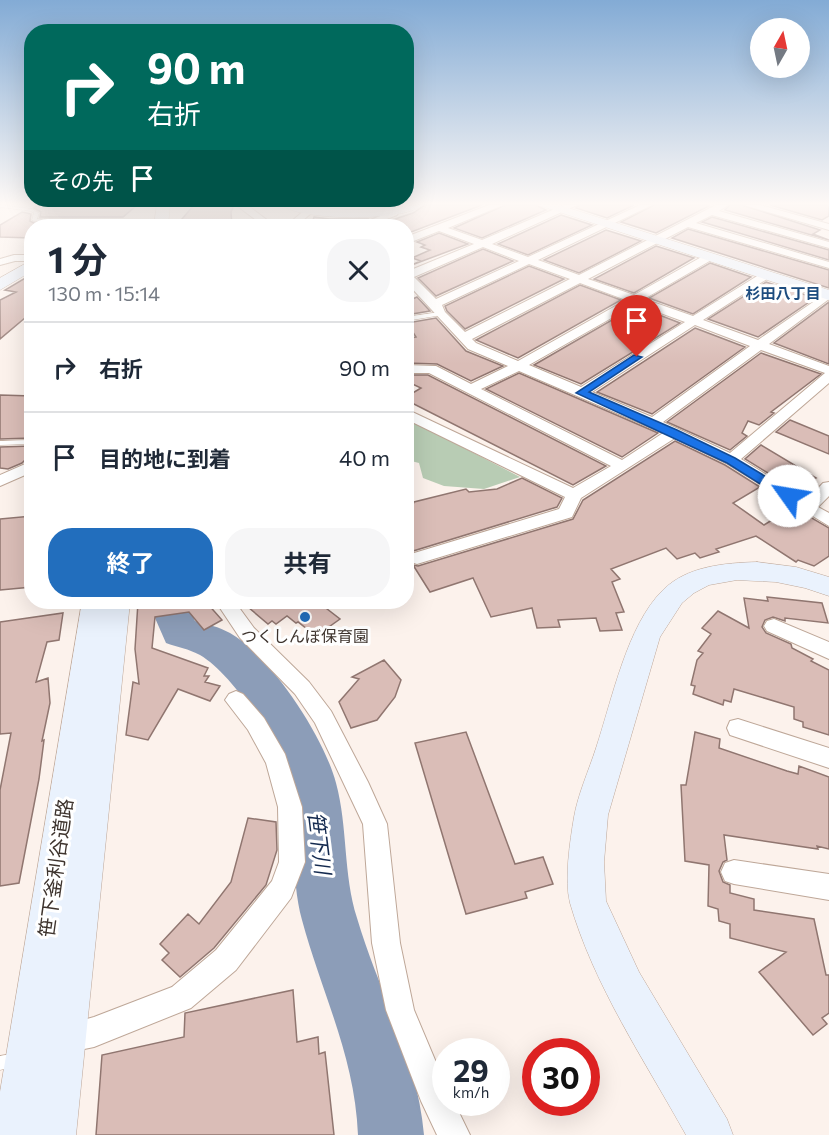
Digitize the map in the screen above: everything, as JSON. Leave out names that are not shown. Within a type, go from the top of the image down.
[{"type":"street","points":[[414,273],[450,258]]},
{"type":"street","points":[[520,258],[829,370]]},
{"type":"street","points":[[437,309],[535,258]]},
{"type":"street","points":[[464,338],[623,258]]},
{"type":"street","points":[[470,390],[518,366],[707,258]]},
{"type":"street","points":[[712,258],[829,295]]},
{"type":"street","points":[[805,258],[829,265]]},
{"type":"street","points":[[0,262],[24,259]]},
{"type":"street","points":[[0,285],[24,263]]},
{"type":"street","points":[[581,393],[766,275]]},
{"type":"street","points":[[414,284],[472,346],[674,432],[731,460],[829,521]]},
{"type":"street","points":[[654,423],[829,295]]},
{"type":"street","points":[[414,369],[431,369],[624,466]]},
{"type":"street","points":[[731,460],[829,376]]},
{"type":"street","points":[[414,417],[574,495]]},
{"type":"street","points":[[417,558],[566,513],[574,495],[624,466],[674,432]]},
{"type":"street","points":[[0,482],[24,470]]},
{"type":"street","points":[[808,508],[829,487]]},
{"type":"street","points":[[711,1135],[625,986],[603,940],[588,901],[586,862],[591,815],[646,637],[658,613],[671,598],[685,586],[706,577],[732,572],[760,571],[787,575],[829,587]]},
{"type":"street","name":"笹下釜利谷道路","points":[[14,1135],[14,1060],[93,609]]},
{"type":"street","name":"笹下釜利谷道路","points":[[54,1135],[116,609]]},
{"type":"street","points":[[230,609],[248,633],[302,688],[323,717],[341,748],[364,798],[375,824],[386,943],[400,1010],[436,1101],[454,1135]]},
{"type":"street","points":[[774,626],[829,651]]},
{"type":"street","points":[[65,1038],[94,1032],[181,998],[226,960],[282,889],[292,862],[290,807],[277,761],[256,724],[236,700]]},
{"type":"street","points":[[738,728],[829,758]]},
{"type":"street","points":[[734,872],[829,887]]},
{"type":"lane","points":[[414,316],[437,309]]},
{"type":"lane","points":[[0,443],[24,442]]},
{"type":"green space","points":[[414,422],[520,477],[484,489],[444,486],[423,478],[419,463],[414,462]]},
{"type":"building","points":[[414,258],[431,258],[414,264],[421,261]]},
{"type":"building","points":[[463,258],[505,258],[513,261],[436,296],[418,278]]},
{"type":"building","points":[[548,258],[608,258],[579,273],[544,260]]},
{"type":"building","points":[[634,258],[694,258],[634,293],[594,279]]},
{"type":"building","points":[[735,258],[788,258],[829,270],[829,288]]},
{"type":"building","points":[[710,263],[751,277],[693,314],[649,298]]},
{"type":"building","points":[[529,266],[564,279],[465,329],[447,311],[445,306]]},
{"type":"building","points":[[24,279],[24,319],[0,339],[0,300],[16,292],[5,290]]},
{"type":"building","points":[[766,282],[815,298],[758,337],[708,319]]},
{"type":"building","points":[[580,285],[621,300],[518,358],[476,340]]},
{"type":"building","points":[[417,297],[430,311],[414,314],[414,298]]},
{"type":"building","points":[[829,302],[829,364],[774,343]]},
{"type":"building","points":[[636,306],[680,323],[581,384],[534,365]]},
{"type":"building","points":[[436,318],[466,351],[503,366],[471,381],[437,364],[414,363],[414,337],[416,337],[414,322]]},
{"type":"building","points":[[695,328],[745,347],[652,414],[597,392]]},
{"type":"building","points":[[761,353],[821,374],[771,412],[774,413],[759,425],[748,421],[742,433],[747,436],[730,450],[667,422]]},
{"type":"building","points":[[519,373],[658,433],[622,457],[486,389]]},
{"type":"building","points":[[414,375],[428,375],[606,466],[573,485],[414,404],[414,392],[421,388],[414,385]]},
{"type":"building","points":[[0,395],[24,396],[24,438],[0,439]]},
{"type":"building","points":[[790,420],[829,436],[829,454],[776,432]]},
{"type":"building","points":[[675,441],[725,465],[760,487],[733,503],[764,525],[793,507],[829,528],[829,556],[814,566],[798,560],[796,562],[756,536],[716,549],[719,552],[700,558],[695,553],[677,559],[666,548],[611,569],[620,579],[612,582],[624,612],[616,613],[622,630],[600,631],[596,618],[558,620],[560,627],[537,628],[532,608],[491,617],[473,578],[430,592],[414,567],[573,519],[583,500]]},
{"type":"building","points":[[761,445],[816,478],[794,489],[745,459]]},
{"type":"building","points":[[24,446],[24,461],[8,469],[0,468],[0,447]]},
{"type":"building","points":[[522,478],[562,498],[557,507],[414,551],[414,502],[466,489],[469,492],[497,489]]},
{"type":"building","points":[[24,517],[24,588],[0,590],[0,519]]},
{"type":"building","points":[[767,597],[822,603],[828,623],[785,618],[785,621],[773,617],[765,620],[762,627],[766,633],[791,644],[792,648],[813,659],[811,661],[829,670],[829,735],[803,727],[803,722],[794,719],[794,707],[734,689],[731,702],[724,700],[723,705],[693,694],[695,686],[691,685],[697,660],[703,653],[698,651],[711,634],[702,628],[718,611],[749,628],[744,598],[768,601]]},
{"type":"building","points":[[138,609],[212,609],[222,620],[204,630],[189,612],[155,617],[152,648],[208,668],[204,676],[209,676],[205,682],[220,686],[210,701],[178,689],[148,740],[126,735],[133,682],[139,684],[135,649]]},
{"type":"building","points":[[250,609],[327,609],[340,619],[316,636],[287,616],[276,624],[272,621],[268,624]]},
{"type":"building","points":[[63,613],[59,640],[47,642],[36,682],[48,678],[50,703],[42,741],[44,740],[39,779],[19,883],[0,886],[0,790],[11,733],[0,734],[0,622]]},
{"type":"building","points":[[384,660],[401,680],[395,697],[377,720],[351,728],[339,702],[359,679],[352,677]]},
{"type":"building","points":[[466,732],[515,864],[543,857],[553,884],[525,892],[527,898],[466,914],[415,743]]},
{"type":"building","points":[[695,732],[720,739],[719,748],[787,771],[798,774],[799,766],[829,777],[829,849],[724,835],[727,860],[723,862],[719,871],[723,882],[730,885],[730,893],[754,899],[754,910],[814,919],[826,975],[829,975],[829,1013],[822,1018],[827,1024],[813,1035],[759,972],[786,952],[730,938],[730,924],[719,921],[718,909],[708,906],[709,865],[685,861],[681,785],[686,785]]},
{"type":"building","points":[[248,818],[276,822],[277,850],[266,885],[214,948],[180,977],[162,960],[169,953],[160,944],[188,914],[199,924],[231,882]]},
{"type":"building","points":[[293,990],[297,1042],[318,1037],[319,1054],[325,1052],[334,1135],[96,1135],[102,1055],[184,1037],[185,1013]]},
{"type":"waterway","name":"笹下川","points":[[170,609],[180,632],[218,646],[246,672],[287,728],[307,766],[315,799],[325,902],[337,945],[377,1052],[389,1107],[391,1135]]},
{"type":"place","name":"つくしんぼ保育園","points":[[305,617]]},
{"type":"district","name":"杉田八丁目","points":[[783,294]]},
{"type":"route","points":[[637,357],[581,393],[674,432],[731,460],[789,496]]}]
